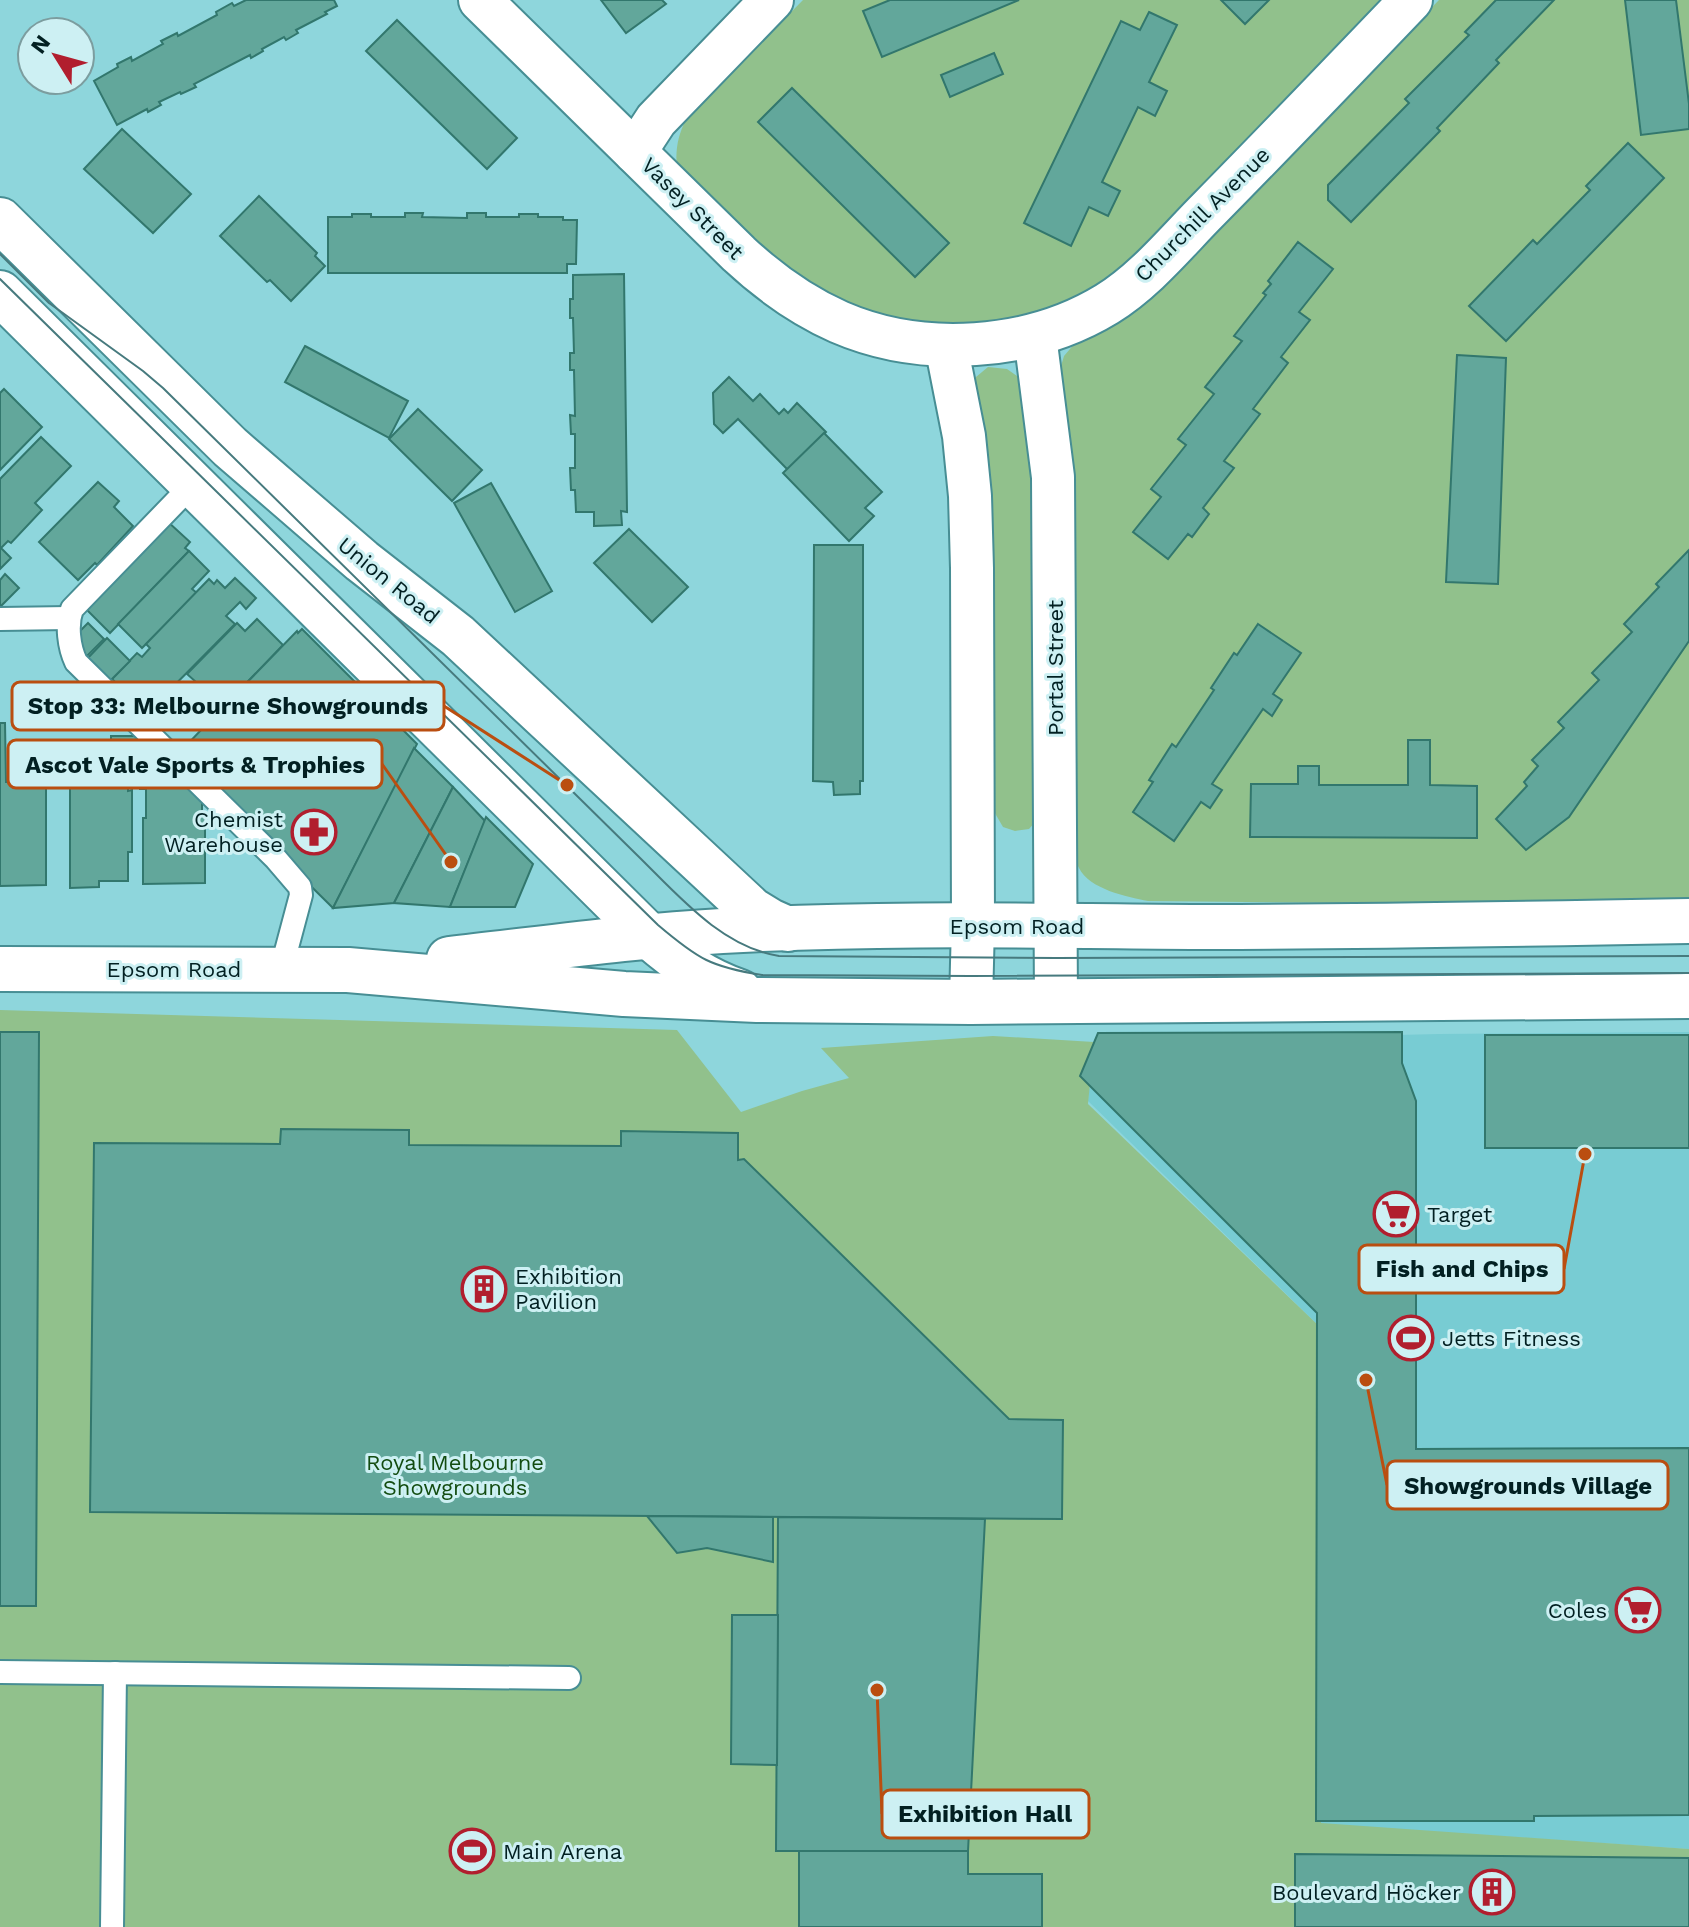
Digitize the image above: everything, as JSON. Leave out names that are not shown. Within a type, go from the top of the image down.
[{"type":"main road","name":"Union Road","points":[[0,220],[230,447],[362,561],[458,636],[752,910],[788,929]]},
{"type":"main road","points":[[0,293],[650,937],[709,980],[758,998],[773,999]]},
{"type":"main road","points":[[193,484],[230,447]]},
{"type":"main road","name":"Epsom Road","points":[[348,970],[721,931],[973,924],[1372,927],[1689,921]]},
{"type":"main road","name":"Epsom Road","points":[[0,969],[348,970],[624,994],[757,1000],[971,1002],[1689,996]]},
{"type":"street","name":"Vasey Street","points":[[480,0],[773,284],[841,323],[888,337],[946,345]]},
{"type":"street","points":[[635,152],[656,120],[772,0]]},
{"type":"street","name":"Churchill Avenue","points":[[946,345],[991,343],[1035,336],[1080,319],[1109,302],[1144,275],[1411,0]]},
{"type":"street","name":"Portal Street","points":[[1035,336],[1054,490],[1056,1001]]},
{"type":"street","points":[[946,345],[964,436],[970,496],[971,1002]]},
{"type":"lane","points":[[193,484],[72,609],[69,618],[72,652],[76,662],[276,859],[300,887],[301,895],[281,970]]},
{"type":"lane","points":[[0,619],[69,618]]},
{"type":"lane","points":[[0,1672],[569,1678]]},
{"type":"lane","points":[[112,1927],[115,1673]]},
{"type":"shaded area","points":[[1689,1032],[1689,1849],[1320,1824],[1320,1327],[1088,1101],[1094,1042]]},
{"type":"green space","points":[[803,0],[1392,0],[1156,237],[1093,292],[1012,324],[912,329],[799,288],[677,168],[678,143],[686,119]]},
{"type":"green space","points":[[1439,0],[1689,0],[1689,906],[1148,901],[1109,891],[1084,875],[1078,865],[1073,842],[1059,373],[1064,356],[1081,336],[1162,284]]},
{"type":"green space","points":[[988,367],[1007,369],[1017,376],[1024,395],[1032,455],[1037,820],[1029,829],[1015,831],[1003,827],[989,803],[973,387],[976,377]]},
{"type":"green space","name":"Royal Melbourne Showgrounds","points":[[0,1010],[677,1030],[741,1112],[849,1078],[821,1048],[993,1036],[1094,1042],[1088,1104],[1320,1327],[1321,1823],[1689,1849],[1689,1927],[0,1927]]},
{"type":"building","points":[[246,0],[334,0],[337,6],[296,30],[298,33],[286,40],[284,37],[251,58],[250,55],[194,84],[196,87],[159,102],[161,105],[117,125],[96,80],[118,67],[117,64],[131,57],[132,61],[163,44],[161,41],[177,33],[178,36],[217,15],[216,12],[232,3],[234,6]]},
{"type":"building","points":[[601,0],[662,0],[666,4],[626,33]]},
{"type":"building","points":[[890,0],[1019,0],[882,57],[863,11]]},
{"type":"building","points":[[1221,0],[1269,0],[1245,24]]},
{"type":"building","points":[[1496,0],[1554,0],[1496,60],[1499,63],[1437,128],[1440,131],[1351,222],[1328,200],[1328,185],[1409,103],[1405,99],[1469,35],[1465,32]]},
{"type":"building","points":[[1625,0],[1676,0],[1689,104],[1689,129],[1641,135]]},
{"type":"building","points":[[1149,12],[1177,25],[1149,82],[1167,91],[1155,116],[1138,107],[1102,182],[1120,191],[1108,216],[1089,207],[1071,246],[1024,223],[1121,21],[1140,30]]},
{"type":"building","points":[[397,20],[517,138],[487,169],[366,51]]},
{"type":"building","points":[[994,53],[1003,74],[950,97],[941,75]]},
{"type":"building","points":[[792,88],[949,243],[915,277],[758,122]]},
{"type":"building","points":[[122,129],[191,194],[153,233],[84,169]]},
{"type":"building","points":[[1628,143],[1664,178],[1506,341],[1469,306],[1533,240],[1537,244],[1590,190],[1586,186]]},
{"type":"building","points":[[259,196],[317,253],[315,256],[325,266],[291,301],[220,236]]},
{"type":"building","points":[[405,213],[423,213],[422,217],[467,218],[467,213],[486,213],[486,217],[538,214],[538,217],[577,220],[576,264],[567,264],[567,273],[328,273],[328,217],[371,214],[371,217],[405,217]]},
{"type":"building","points":[[1298,242],[1333,269],[1299,312],[1310,320],[1281,357],[1288,363],[1253,409],[1260,414],[1224,461],[1234,468],[1203,508],[1209,514],[1192,537],[1188,534],[1168,559],[1133,532],[1161,497],[1151,489],[1186,445],[1178,439],[1214,394],[1205,387],[1242,341],[1234,336],[1266,295],[1263,293],[1271,284],[1268,281]]},
{"type":"building","points":[[624,274],[627,512],[621,511],[622,525],[594,526],[594,512],[576,512],[575,490],[571,490],[570,468],[575,468],[575,434],[571,434],[570,415],[575,416],[574,370],[570,370],[570,353],[574,353],[570,299],[573,299],[573,275]]},
{"type":"building","points":[[305,346],[408,401],[389,438],[285,382]]},
{"type":"building","points":[[1457,355],[1506,358],[1498,584],[1446,582]]},
{"type":"building","points":[[729,377],[753,401],[760,394],[779,414],[784,409],[788,413],[797,403],[826,432],[788,470],[738,419],[723,433],[714,424],[713,393]]},
{"type":"building","points":[[4,389],[42,427],[0,470],[0,393]]},
{"type":"building","points":[[418,409],[482,470],[452,501],[389,439]]},
{"type":"building","points":[[824,433],[882,492],[865,508],[874,516],[849,541],[783,473]]},
{"type":"building","points":[[41,437],[71,466],[35,503],[42,510],[11,543],[8,541],[1,548],[11,558],[0,569],[0,479]]},
{"type":"building","points":[[98,482],[119,501],[114,507],[133,526],[97,565],[95,563],[78,580],[39,542]]},
{"type":"building","points":[[491,483],[552,591],[515,612],[454,503]]},
{"type":"building","points":[[167,521],[190,542],[185,548],[189,551],[110,633],[84,607]]},
{"type":"building","points":[[629,529],[688,587],[652,622],[594,563]]},
{"type":"building","points":[[814,545],[863,545],[863,781],[860,781],[860,794],[834,795],[833,782],[813,781]]},
{"type":"building","points":[[1689,550],[1689,641],[1569,817],[1526,850],[1496,819],[1527,786],[1524,782],[1538,766],[1532,760],[1564,728],[1558,722],[1599,680],[1592,673],[1632,632],[1624,624]]},
{"type":"building","points":[[189,551],[209,571],[192,589],[197,593],[142,648],[118,624]]},
{"type":"building","points":[[5,574],[19,588],[0,607],[0,580]]},
{"type":"building","points":[[235,578],[256,598],[246,609],[240,602],[226,616],[235,624],[147,713],[112,679],[137,653],[142,657],[150,648],[146,644],[209,579],[214,584],[217,580],[225,588]]},
{"type":"building","points":[[257,619],[283,645],[202,729],[175,703],[196,682],[187,674],[237,623],[245,631]]},
{"type":"building","points":[[88,623],[104,639],[85,658],[77,634]]},
{"type":"building","points":[[1258,624],[1301,653],[1273,694],[1282,700],[1272,716],[1263,709],[1212,784],[1222,790],[1210,808],[1201,802],[1174,841],[1133,812],[1153,782],[1149,780],[1172,744],[1176,747],[1214,690],[1211,688],[1234,653],[1237,655]]},
{"type":"building","name":"Chemist Warehouse","points":[[302,629],[417,744],[333,908],[179,756]]},
{"type":"building","points":[[107,638],[130,661],[109,682],[86,660]]},
{"type":"building","points":[[0,723],[5,723],[6,782],[46,782],[46,885],[0,886]]},
{"type":"building","points":[[111,736],[140,736],[139,756],[111,756]]},
{"type":"building","points":[[1408,740],[1430,740],[1430,785],[1477,786],[1477,838],[1250,837],[1251,784],[1298,784],[1298,766],[1319,766],[1319,785],[1408,785]]},
{"type":"building","points":[[139,741],[145,741],[202,796],[205,883],[143,884],[146,789],[140,789]]},
{"type":"building","points":[[414,748],[453,787],[394,903],[333,908]]},
{"type":"building","points":[[128,757],[128,791],[132,790],[132,852],[128,852],[128,881],[99,881],[99,887],[70,888],[70,758]]},
{"type":"building","points":[[453,787],[485,821],[450,907],[394,903]]},
{"type":"building","points":[[486,817],[533,864],[515,907],[450,907]]},
{"type":"building","points":[[0,1032],[39,1032],[36,1606],[0,1606]]},
{"type":"building","points":[[1402,1032],[1402,1063],[1416,1101],[1416,1449],[1689,1448],[1689,1815],[1534,1816],[1534,1821],[1316,1821],[1317,1313],[1080,1076],[1098,1033]]},
{"type":"building","points":[[1485,1035],[1689,1035],[1689,1148],[1485,1148]]},
{"type":"building","name":"Exhibition Pavilion","points":[[281,1129],[409,1130],[409,1145],[621,1146],[621,1131],[738,1133],[738,1160],[744,1159],[1009,1419],[1063,1420],[1062,1519],[90,1512],[94,1143],[280,1144]]},
{"type":"building","points":[[647,1516],[773,1517],[773,1562],[707,1548],[677,1553]]},
{"type":"building","points":[[778,1517],[985,1519],[968,1851],[776,1851]]},
{"type":"building","points":[[732,1615],[778,1615],[777,1765],[731,1764]]},
{"type":"building","points":[[799,1851],[968,1851],[968,1874],[1042,1874],[1042,1927],[799,1927]]},
{"type":"building","name":"Boulevard Höcker","points":[[1295,1854],[1689,1858],[1689,1927],[1295,1927]]},
{"type":"tram line","points":[[0,254],[49,303],[163,388],[684,902],[719,930],[758,951],[779,956],[1056,958],[1689,956]]},
{"type":"tram line","points":[[0,279],[658,925],[695,954],[717,965],[762,975],[1689,973]]},
{"type":"place","name":"Stop 33: Melbourne Showgrounds","points":[[567,785]]},
{"type":"place","name":"Chemist Warehouse","points":[[314,832]]},
{"type":"place","name":"Ascot Vale Sports & Trophies","points":[[451,862]]},
{"type":"place","name":"Fish and Chips","points":[[1585,1154]]},
{"type":"place","name":"Target","points":[[1396,1214]]},
{"type":"place","name":"Exhibition Pavilion","points":[[484,1289]]},
{"type":"place","name":"Jetts Fitness","points":[[1411,1338]]},
{"type":"place","name":"Showgrounds Village","points":[[1366,1380]]},
{"type":"place","name":"Coles","points":[[1638,1610]]},
{"type":"place","name":"Exhibition Hall","points":[[877,1690]]},
{"type":"place","name":"Main Arena","points":[[472,1851]]},
{"type":"place","name":"Boulevard Höcker","points":[[1492,1892]]}]
